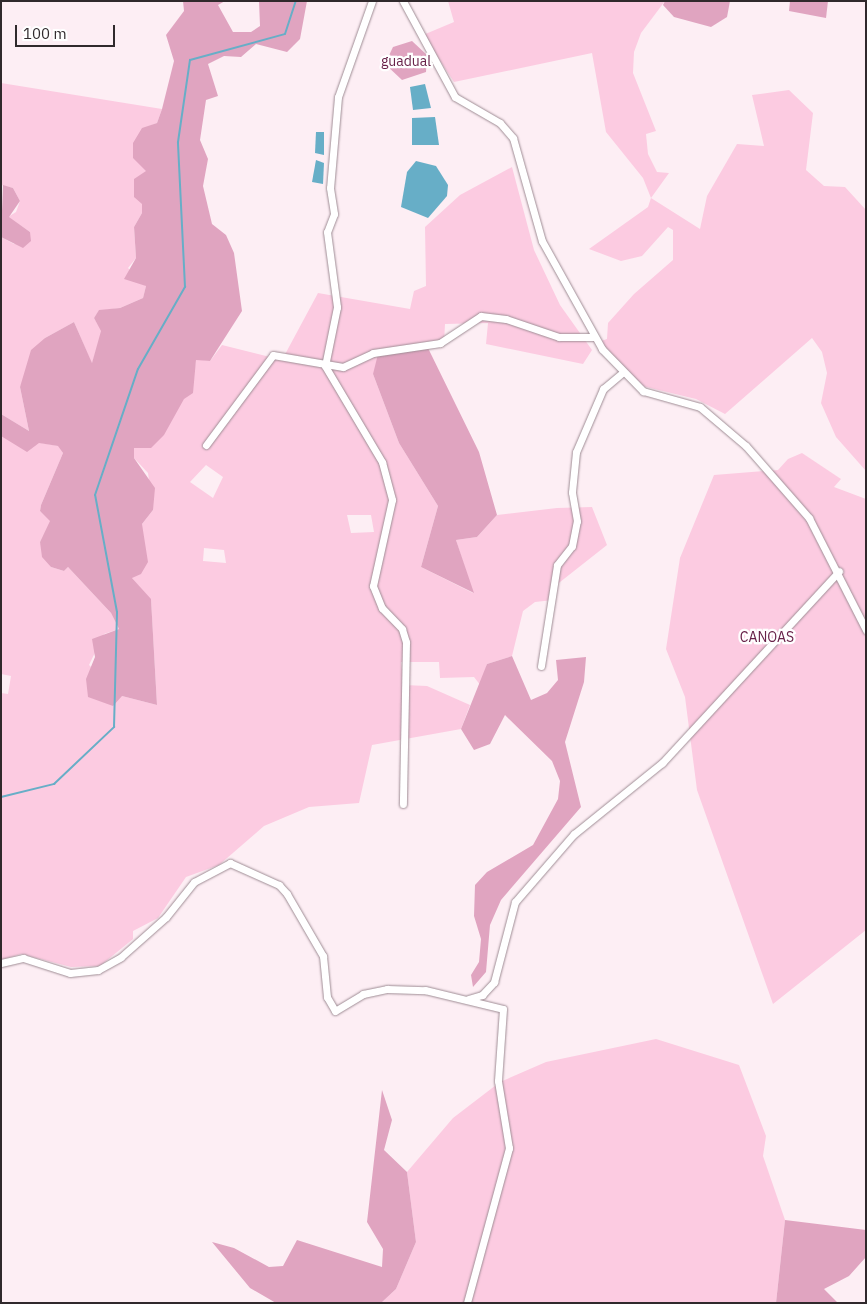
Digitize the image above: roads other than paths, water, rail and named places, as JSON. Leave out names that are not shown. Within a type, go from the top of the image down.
[{"type":"street","points":[[372,1],[338,97],[330,179],[334,214],[327,230],[337,307],[325,366],[382,462],[392,500],[373,586],[382,608],[402,629],[406,642],[403,804]]},
{"type":"street","points":[[403,1],[455,96],[500,123],[513,138],[542,241],[593,337],[622,373],[643,391],[700,407],[717,419],[810,518],[839,571],[866,630]]},
{"type":"street","points":[[206,445],[273,355],[325,366],[343,367],[373,352],[440,343],[482,316],[506,319],[559,337],[593,337]]},
{"type":"street","points":[[541,666],[558,565],[572,546],[577,521],[572,492],[576,452],[603,389],[622,373]]},
{"type":"street","points":[[468,999],[482,995],[494,982],[515,902],[574,834],[662,763],[839,571]]},
{"type":"street","points":[[1,963],[23,958],[70,972],[98,970],[121,957],[166,916],[194,882],[230,863],[279,885],[287,894],[323,956],[327,997],[335,1011],[363,994],[387,989],[425,990],[497,1006],[505,1014],[498,1081],[509,1143],[506,1172],[468,1286],[467,1303]]},
{"type":"water","points":[[425,84],[431,108],[413,110],[410,87]]},
{"type":"water","points":[[435,117],[439,145],[412,145],[412,118]]},
{"type":"water","points":[[316,132],[324,132],[324,155],[315,153]]},
{"type":"water","points":[[316,160],[324,163],[323,184],[312,182]]},
{"type":"water","points":[[416,161],[436,166],[448,185],[447,196],[428,218],[401,207],[407,172]]},
{"type":"waterway","points":[[1,797],[54,784],[114,727],[117,612],[95,495],[138,369],[185,287],[178,142],[190,60],[285,34],[296,1]]},
{"type":"park label","name":"guadual","points":[[406,61]]},
{"type":"park label","name":"CANOAS","points":[[767,637]]}]
